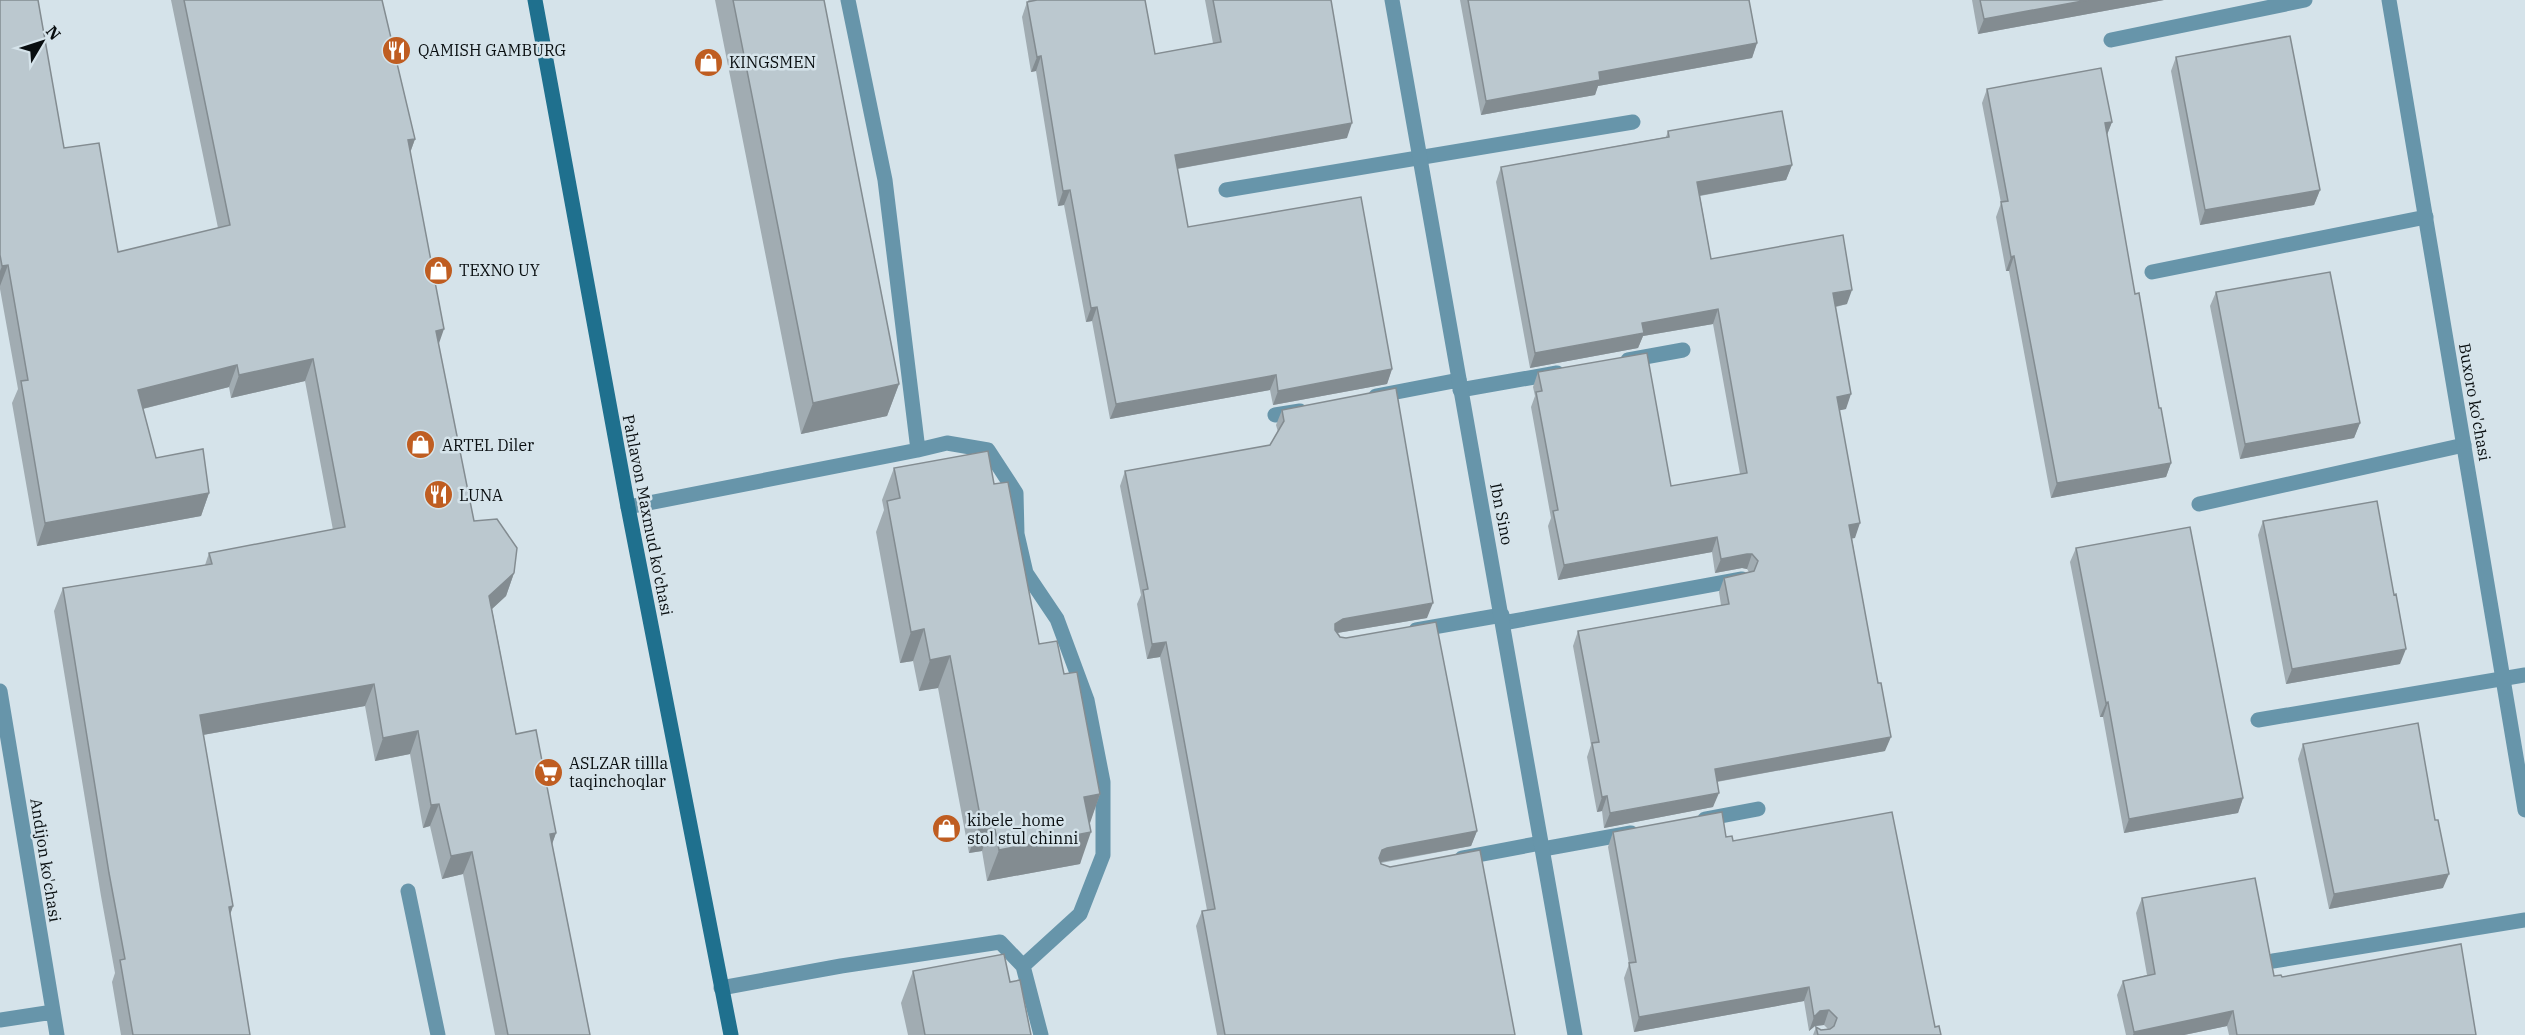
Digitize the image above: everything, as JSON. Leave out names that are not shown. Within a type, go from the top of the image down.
[{"type":"street","name":"Pahlavon Maxmud ko'chasi","points":[[535,0],[628,507],[731,1035]]},
{"type":"street","points":[[848,0],[885,180],[918,450]]},
{"type":"street","name":"Ibn Sino","points":[[1392,0],[1575,1035]]},
{"type":"street","points":[[2111,40],[2305,0]]},
{"type":"street","name":"Buxoro ko'chasi","points":[[2389,0],[2525,810]]},
{"type":"street","points":[[1226,190],[1633,122]]},
{"type":"street","points":[[2152,272],[2426,217]]},
{"type":"street","points":[[1612,363],[1683,350]]},
{"type":"street","points":[[1356,400],[1577,369]]},
{"type":"street","points":[[1275,415],[1310,409]]},
{"type":"street","points":[[628,507],[947,443],[988,450],[1016,492],[1017,534],[1026,573],[1058,619],[1087,700],[1103,782],[1103,855],[1080,914],[1023,966]]},
{"type":"street","points":[[2199,504],[2464,445]]},
{"type":"street","points":[[1397,633],[1502,619],[1743,578]]},
{"type":"street","points":[[2258,720],[2525,675]]},
{"type":"street","name":"Andijon ko'chasi","points":[[0,691],[57,1035]]},
{"type":"street","points":[[1690,822],[1758,809]]},
{"type":"street","points":[[1451,860],[1644,830]]},
{"type":"street","points":[[408,891],[438,1035]]},
{"type":"street","points":[[2273,961],[2525,920]]},
{"type":"street","points":[[722,988],[841,966],[1000,942],[1023,966],[1041,1035]]},
{"type":"street","points":[[0,1020],[53,1012]]},
{"type":"building","points":[[0,0],[38,0],[64,148],[99,143],[118,252],[230,225],[184,0],[382,0],[415,139],[408,140],[444,329],[436,331],[474,521],[497,519],[517,548],[514,573],[489,596],[516,734],[536,730],[556,833],[550,834],[590,1035],[508,1035],[472,852],[451,856],[439,804],[431,805],[418,731],[383,738],[374,684],[200,715],[233,906],[229,907],[250,1035],[133,1035],[120,960],[125,959],[63,588],[212,564],[209,553],[345,527],[313,359],[239,375],[237,365],[138,390],[156,458],[203,449],[209,493],[45,523],[21,381],[28,380],[8,265],[2,266],[0,255]]},
{"type":"building","points":[[733,0],[824,0],[899,384],[813,403]]},
{"type":"building","points":[[1037,0],[1145,0],[1155,54],[1221,42],[1213,0],[1331,0],[1352,123],[1175,155],[1188,227],[1361,197],[1392,369],[1278,391],[1276,375],[1116,404],[1097,307],[1091,308],[1070,190],[1063,191],[1041,56],[1037,57],[1027,2]]},
{"type":"building","points":[[1468,0],[1749,0],[1757,43],[1599,72],[1600,80],[1486,101]]},
{"type":"building","points":[[1980,0],[2088,0],[1984,19]]},
{"type":"building","points":[[2290,36],[2320,190],[2205,210],[2176,57]]},
{"type":"building","points":[[2101,68],[2112,122],[2105,123],[2135,294],[2139,293],[2171,463],[2057,483],[2014,256],[2011,257],[2001,202],[2008,201],[1987,89]]},
{"type":"building","points":[[1782,111],[1792,165],[1697,182],[1711,259],[1843,235],[1852,290],[1833,293],[1851,394],[1837,397],[1860,523],[1849,525],[1878,683],[1881,683],[1891,737],[1715,769],[1719,793],[1610,813],[1607,796],[1602,797],[1592,743],[1599,742],[1578,631],[1729,604],[1724,578],[1754,571],[1758,561],[1752,554],[1721,559],[1717,537],[1564,565],[1553,511],[1558,510],[1536,392],[1542,391],[1538,372],[1647,353],[1671,486],[1747,473],[1718,309],[1642,323],[1644,333],[1535,353],[1501,167],[1669,137],[1668,131]]},
{"type":"building","points":[[2330,272],[2360,423],[2245,444],[2216,292]]},
{"type":"building","points":[[1396,388],[1433,603],[1343,619],[1335,624],[1335,630],[1340,637],[1346,638],[1436,622],[1477,831],[1387,848],[1382,850],[1379,858],[1381,864],[1390,867],[1480,850],[1515,1035],[1225,1035],[1202,911],[1215,909],[1166,642],[1152,644],[1143,590],[1148,589],[1125,471],[1270,445],[1284,421],[1282,410]]},
{"type":"building","points":[[988,451],[994,484],[1008,482],[1039,644],[1057,641],[1064,674],[1077,672],[1100,794],[1084,797],[1091,832],[999,850],[993,819],[981,821],[950,656],[930,660],[924,629],[911,632],[887,501],[900,498],[894,468]]},
{"type":"building","points":[[2377,501],[2406,649],[2292,669],[2263,521]]},
{"type":"building","points":[[2190,527],[2243,798],[2129,819],[2108,702],[2106,703],[2076,548]]},
{"type":"building","points":[[2418,723],[2435,820],[2438,820],[2449,874],[2334,894],[2303,744]]},
{"type":"building","points":[[1722,812],[1726,837],[1732,836],[1733,841],[1892,812],[1935,1027],[1939,1026],[1941,1035],[1818,1035],[1816,1027],[1821,1030],[1830,1029],[1837,1018],[1829,1010],[1820,1011],[1814,1017],[1809,987],[1639,1017],[1629,963],[1636,962],[1613,832]]},
{"type":"building","points":[[2255,878],[2274,976],[2281,975],[2282,977],[2461,944],[2476,1035],[2237,1035],[2233,1011],[2134,1032],[2123,981],[2155,974],[2142,898]]},
{"type":"building","points":[[1004,954],[1010,982],[1020,980],[1031,1035],[925,1035],[913,971]]},
{"type":"place","name":"QAMISH GAMBURG","points":[[397,50]]},
{"type":"place","name":"KINGSMEN","points":[[708,62]]},
{"type":"place","name":"TEXNO UY","points":[[438,270]]},
{"type":"place","name":"ARTEL Diler","points":[[421,445]]},
{"type":"place","name":"LUNA","points":[[438,495]]},
{"type":"place","name":"ASLZAR tillla taqinchoqlar","points":[[548,772]]},
{"type":"place","name":"kibele_home stol stul chinni","points":[[946,829]]}]
